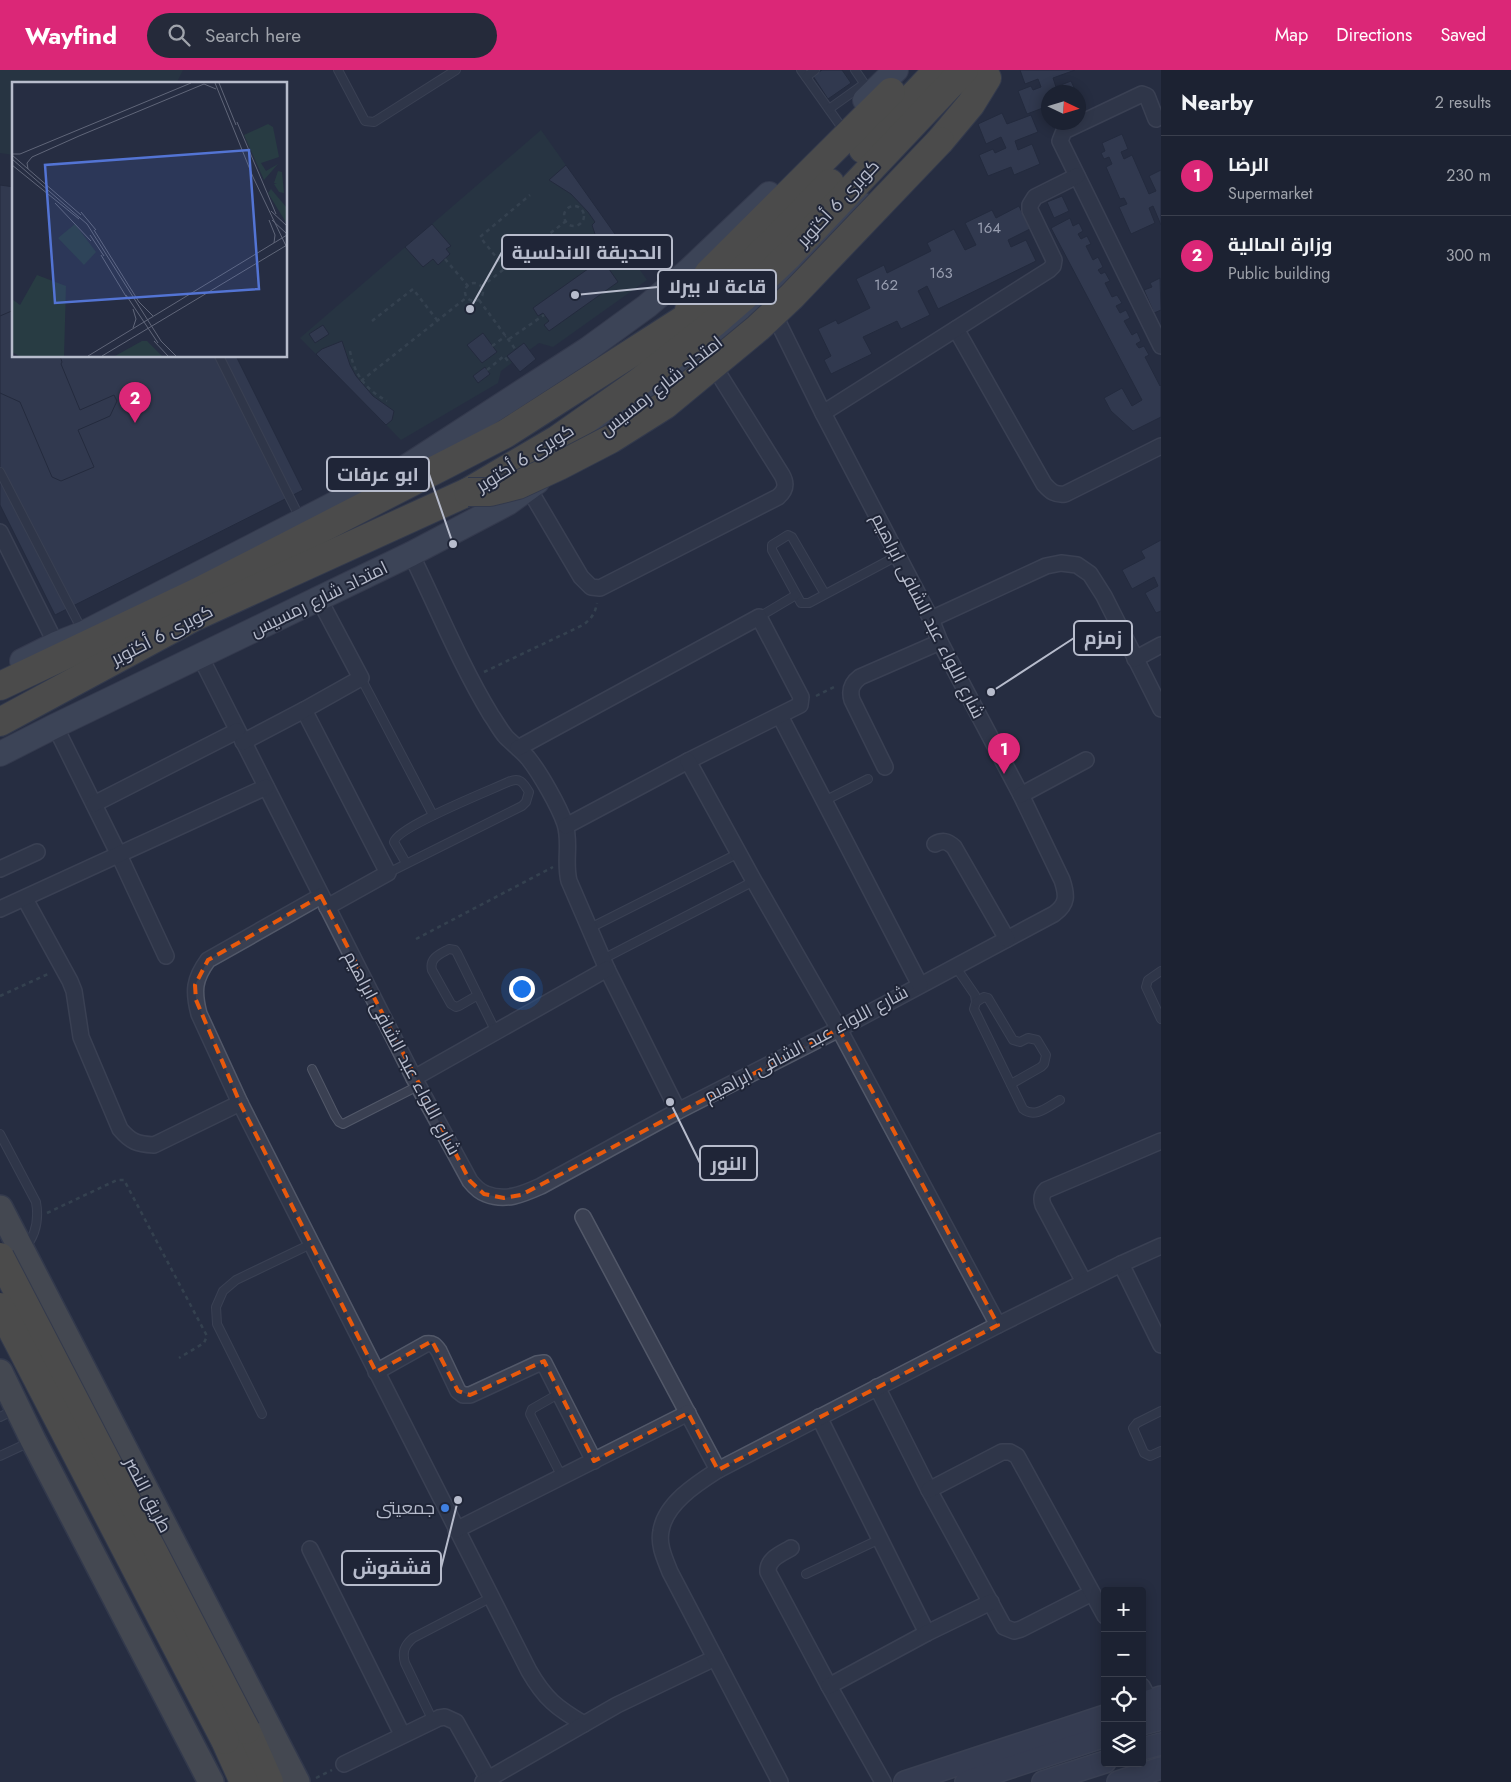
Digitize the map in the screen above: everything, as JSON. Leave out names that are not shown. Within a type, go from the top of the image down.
[{"type":"highway","name":"كوبرى 6 أكتوبر","points":[[0,686],[198,592],[505,434],[686,318],[736,277],[771,244],[938,70]]},
{"type":"highway","points":[[686,318],[692,299],[709,274],[896,72]]},
{"type":"highway","name":"كوبرى 6 أكتوبر","points":[[0,722],[194,617],[468,492],[558,439],[639,382],[715,322],[789,255],[982,72]]},
{"type":"highway","points":[[468,492],[490,492],[518,485],[611,439],[665,405],[758,328],[792,296],[940,141],[971,104],[982,72]]},
{"type":"highway","name":"طريق النصر","points":[[0,1208],[11,1254],[55,1315],[296,1782]]},
{"type":"highway","points":[[11,1254],[236,1735],[244,1782]]},
{"type":"highway","points":[[0,1312],[6,1307],[19,1302],[32,1302],[45,1307],[55,1315]]},
{"type":"highway","points":[[0,1307],[236,1735],[269,1782]]},
{"type":"highway","points":[[0,1372],[9,1412],[34,1440],[212,1782]]},
{"type":"main road","points":[[0,672],[56,644],[84,633],[406,467],[588,349],[647,306],[722,240],[834,117],[868,89],[896,72]]},
{"type":"main road","name":"امتداد شارع رمسيس","points":[[0,754],[411,554],[508,503],[529,489],[706,352],[767,300],[982,72]]},
{"type":"main road","points":[[904,1782],[1101,1717]]},
{"type":"main road","points":[[1146,1723],[1161,1719]]},
{"type":"main road","points":[[966,1782],[1101,1737]]},
{"type":"main road","points":[[1146,1749],[1161,1744]]},
{"type":"main road","points":[[1043,1782],[1101,1763]]},
{"type":"main road","points":[[1118,1782],[1161,1768]]},
{"type":"street","points":[[1156,119],[1147,96],[1142,94],[1064,131],[1060,141],[1161,346]]},
{"type":"street","points":[[823,413],[1049,270],[1053,266],[1054,260],[1030,210],[1030,205],[1035,197],[1077,176]]},
{"type":"street","name":"شارع اللواء عبد الشافى ابراهيم","points":[[200,656],[416,1082],[470,1182],[484,1194],[504,1198],[521,1195],[541,1186],[678,1111],[839,1030],[1054,914],[1061,909],[1066,900],[1062,880],[767,300]]},
{"type":"street","points":[[956,329],[1044,484],[1051,492],[1058,495],[1065,494],[1161,446]]},
{"type":"street","points":[[529,489],[581,578],[591,587],[600,588],[778,497],[783,492],[785,480],[706,352]]},
{"type":"street","points":[[0,532],[5,554],[56,644]]},
{"type":"street","points":[[411,554],[471,678],[502,732],[536,769],[559,810],[566,826],[568,840],[566,866],[569,881],[605,964],[678,1111]]},
{"type":"street","points":[[931,620],[1046,566],[1060,563],[1077,565],[1090,574],[1104,596],[1161,709]]},
{"type":"street","points":[[94,804],[240,736],[304,710],[361,678],[320,599]]},
{"type":"street","points":[[518,748],[759,617],[801,697],[801,703],[798,707],[688,760],[566,826]]},
{"type":"street","points":[[885,768],[852,700],[850,693],[852,686],[860,677],[940,642]]},
{"type":"street","points":[[1135,659],[1161,645]]},
{"type":"street","points":[[304,710],[388,873],[214,956],[208,960],[200,971],[195,985],[196,1000],[200,1014],[240,1103],[490,1598],[537,1686],[546,1698],[560,1710],[584,1724]]},
{"type":"street","points":[[780,716],[920,985]]},
{"type":"street","points":[[55,726],[119,855],[166,956]]},
{"type":"street","points":[[688,760],[754,882],[839,1030],[998,1325]]},
{"type":"street","points":[[1020,795],[1086,760]]},
{"type":"street","points":[[0,910],[266,787]]},
{"type":"street","points":[[935,844],[946,841],[954,847],[1007,939]]},
{"type":"street","points":[[0,869],[37,852]]},
{"type":"street","points":[[25,899],[64,967],[74,991],[81,1037],[120,1129],[129,1139],[140,1144],[154,1145],[240,1103]]},
{"type":"street","points":[[416,1082],[605,964]]},
{"type":"street","points":[[1084,1282],[1043,1205],[1041,1200],[1042,1194],[1046,1190],[1161,1141]]},
{"type":"street","points":[[583,1217],[718,1470]]},
{"type":"street","points":[[780,1782],[670,1572],[662,1552],[661,1531],[667,1514],[681,1498],[718,1470],[998,1325],[1161,1246]]},
{"type":"street","points":[[1121,1264],[1161,1345]]},
{"type":"street","points":[[376,1372],[426,1344],[435,1345],[458,1391],[463,1395],[475,1394],[541,1363],[546,1366],[594,1461]]},
{"type":"street","points":[[877,1387],[1004,1627],[1014,1631],[1021,1629],[1092,1593]]},
{"type":"street","points":[[456,1530],[688,1413]]},
{"type":"street","points":[[819,1417],[928,1633]]},
{"type":"street","points":[[930,1490],[1002,1452],[1010,1452],[1017,1456],[1101,1609]]},
{"type":"street","points":[[791,1548],[770,1563],[768,1572],[883,1782]]},
{"type":"street","points":[[310,1549],[402,1734]]},
{"type":"street","points":[[829,1686],[991,1602]]},
{"type":"street","points":[[344,1764],[402,1734],[445,1717],[456,1722],[485,1781],[617,1706],[715,1658]]},
{"type":"lane","points":[[338,70],[365,121],[374,122],[456,70]]},
{"type":"lane","points":[[815,70],[803,73],[834,117]]},
{"type":"lane","points":[[855,70],[868,89]]},
{"type":"lane","points":[[220,358],[301,522]]},
{"type":"lane","points":[[0,472],[84,633]]},
{"type":"lane","points":[[825,594],[792,537],[788,536],[773,544],[772,549],[796,595],[801,603],[805,604],[825,594],[897,556]]},
{"type":"lane","points":[[759,617],[796,595]]},
{"type":"lane","points":[[361,678],[433,815]]},
{"type":"lane","points":[[824,801],[868,779]]},
{"type":"lane","points":[[388,873],[522,806],[526,802],[529,792],[523,782],[513,780],[433,815],[395,838],[394,842],[406,863]]},
{"type":"lane","points":[[590,928],[739,853]]},
{"type":"lane","points":[[605,964],[754,882]]},
{"type":"lane","points":[[478,995],[459,1006],[453,1006],[432,970],[431,966],[434,958],[449,949],[455,950],[478,995],[496,1032]]},
{"type":"lane","points":[[955,966],[975,995],[974,1009],[1023,1109],[1032,1113],[1060,1100]]},
{"type":"lane","points":[[1161,971],[1148,980],[1146,987],[1161,1020]]},
{"type":"lane","points":[[976,1002],[984,997],[988,998],[1013,1040],[1020,1042],[1028,1038],[1037,1040],[1046,1056],[1046,1060],[1041,1067],[1011,1084]]},
{"type":"lane","points":[[312,1069],[335,1116],[343,1124],[416,1082]]},
{"type":"lane","points":[[0,1134],[4,1151],[36,1202],[38,1218],[33,1236],[11,1254]]},
{"type":"lane","points":[[262,1414],[217,1324],[216,1307],[223,1291],[236,1280],[311,1244]]},
{"type":"lane","points":[[560,1393],[532,1409],[530,1414],[562,1477]]},
{"type":"lane","points":[[1161,1412],[1137,1423],[1133,1428],[1144,1453],[1154,1455],[1161,1451]]},
{"type":"lane","points":[[0,1456],[34,1440]]},
{"type":"lane","points":[[806,1574],[880,1539]]},
{"type":"lane","points":[[433,1721],[405,1663],[403,1654],[406,1644],[413,1638],[490,1598]]},
{"type":"path","points":[[505,268],[480,237],[530,195]]},
{"type":"path","points":[[575,206],[583,210],[584,219],[581,223],[573,226],[566,221],[564,217],[567,209],[575,206]]},
{"type":"path","points":[[481,287],[566,221]]},
{"type":"path","points":[[445,259],[468,286]]},
{"type":"path","points":[[475,284],[481,287],[483,293],[479,300],[472,302],[466,298],[465,291],[468,286],[475,284]]},
{"type":"path","points":[[372,321],[413,289],[437,320]]},
{"type":"path","points":[[361,380],[466,298]]},
{"type":"path","points":[[479,300],[516,350]]},
{"type":"path","points":[[509,340],[544,315]]},
{"type":"path","points":[[492,346],[506,336]]},
{"type":"path","points":[[350,351],[354,366],[361,380],[377,396],[387,401]]},
{"type":"path","points":[[487,370],[504,356],[508,361],[510,359]]},
{"type":"path","points":[[471,678],[590,620],[597,604],[596,595],[591,587]]},
{"type":"path","points":[[801,703],[837,686],[852,686]]},
{"type":"path","points":[[416,939],[567,859]]},
{"type":"path","points":[[0,996],[64,967]]},
{"type":"path","points":[[38,1218],[117,1180],[124,1180],[207,1336],[204,1343],[180,1358]]},
{"type":"path","points":[[308,1782],[344,1764]]},
{"type":"highlighted area","points":[[321,896],[470,1181],[484,1194],[504,1198],[521,1195],[839,1029],[998,1325],[718,1470],[688,1413],[594,1461],[544,1361],[470,1395],[458,1391],[432,1341],[376,1372],[240,1103],[196,1000],[195,985],[208,960]]},
{"type":"shaded area","points":[[0,70],[183,70],[177,82],[12,82],[12,155],[0,153]]},
{"type":"shaded area","points":[[541,130],[647,280],[553,347],[539,343],[501,371],[498,383],[401,440],[300,338]]},
{"type":"building","points":[[822,70],[842,70],[851,83],[828,99],[813,76]]},
{"type":"building","points":[[1020,70],[1075,70],[1053,78],[1055,85],[1041,85],[1041,87],[1038,79],[1025,84]]},
{"type":"building","points":[[1071,81],[1073,85],[1061,85]]},
{"type":"building","points":[[1031,86],[1033,90],[1041,87],[1041,109],[1027,114],[1018,91]]},
{"type":"building","points":[[1002,113],[1007,124],[1031,115],[1038,132],[1015,141],[1018,150],[1032,144],[1040,164],[1014,175],[1011,167],[988,176],[979,155],[993,149],[995,153],[1006,148],[1001,137],[986,144],[978,124]]},
{"type":"building","points":[[1122,134],[1128,149],[1121,152],[1124,159],[1132,155],[1149,194],[1156,191],[1149,176],[1161,170],[1161,225],[1153,206],[1149,208],[1155,223],[1131,234],[1119,207],[1127,204],[1124,198],[1120,199],[1106,167],[1112,164],[1109,157],[1104,159],[1101,153],[1105,151],[1102,143]]},
{"type":"building","points":[[566,165],[622,244],[601,252],[592,225],[595,222],[588,212],[571,194],[549,180]]},
{"type":"building","points":[[0,185],[12,187],[12,358],[237,358],[303,490],[55,615],[0,505]]},
{"type":"building","points":[[1062,196],[1069,211],[1054,218],[1047,202]]},
{"type":"building","points":[[1019,206],[1030,229],[1008,240],[1011,247],[1026,240],[1036,261],[938,309],[927,286],[918,291],[930,315],[901,329],[897,321],[863,337],[872,354],[831,374],[824,360],[831,356],[818,329],[836,320],[838,324],[870,308],[856,279],[884,265],[887,273],[931,251],[927,243],[954,229],[965,250],[976,245],[965,223],[992,210],[996,218]]},
{"type":"building","points":[[1070,218],[1073,226],[1079,223],[1083,231],[1078,234],[1081,239],[1087,236],[1091,244],[1086,246],[1093,260],[1098,257],[1103,267],[1098,270],[1101,274],[1105,272],[1110,281],[1105,283],[1112,297],[1117,295],[1122,303],[1116,306],[1120,313],[1126,310],[1130,318],[1124,321],[1132,335],[1137,332],[1141,341],[1136,344],[1139,348],[1144,346],[1149,355],[1145,357],[1161,385],[1161,417],[1133,431],[1111,411],[1104,398],[1122,388],[1132,406],[1142,400],[1051,228]]},
{"type":"building","points":[[432,224],[451,246],[446,249],[450,254],[438,265],[433,259],[423,267],[405,247]]},
{"type":"building","points":[[602,259],[618,282],[549,331],[544,325],[549,321],[543,313],[538,316],[533,308]]},
{"type":"building","points":[[1160,278],[1161,310],[1154,313],[1144,290],[1152,287],[1150,283]]},
{"type":"building","points":[[12,311],[12,358],[61,358],[61,364],[80,410],[114,395],[117,401],[110,416],[78,430],[94,467],[61,481],[52,477],[20,402],[0,393],[0,316]]},
{"type":"building","points":[[323,325],[329,334],[315,343],[309,334]]},
{"type":"building","points":[[483,333],[497,352],[482,363],[467,345]]},
{"type":"building","points":[[342,341],[356,376],[373,396],[394,411],[392,420],[386,425],[316,354],[322,349]]},
{"type":"building","points":[[524,343],[536,359],[520,372],[507,356]]},
{"type":"building","points":[[485,367],[490,374],[478,383],[473,376]]},
{"type":"building","points":[[1161,540],[1161,611],[1156,613],[1145,593],[1158,586],[1154,577],[1132,589],[1122,570],[1145,558],[1141,551]]},
{"type":"place","name":"قاعة لا بيرلا","points":[[575,295]]},
{"type":"place","name":"الحديقة الاندلسية","points":[[470,309]]},
{"type":"place","name":"وزارة المالية","points":[[135,423]]},
{"type":"place","name":"ابو عرفات","points":[[453,544]]},
{"type":"place","name":"زمزم","points":[[991,692]]},
{"type":"place","name":"الرضا","points":[[1004,774]]},
{"type":"place","name":"النور","points":[[670,1102]]},
{"type":"place","name":"قشقوش","points":[[458,1500]]},
{"type":"place","name":"جمعيتى","points":[[445,1508]]}]
